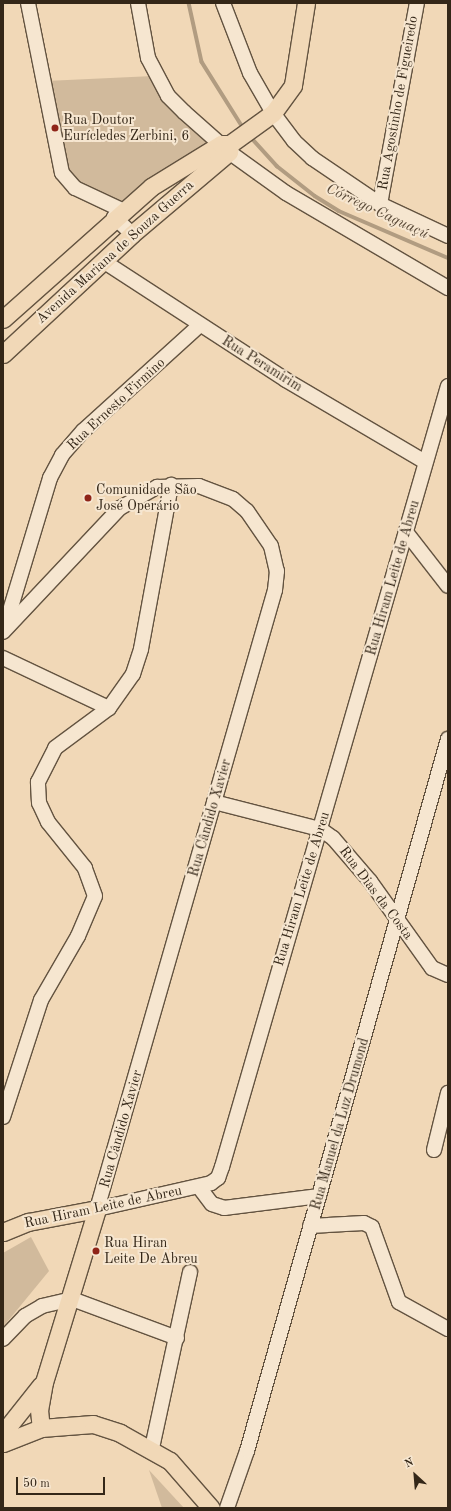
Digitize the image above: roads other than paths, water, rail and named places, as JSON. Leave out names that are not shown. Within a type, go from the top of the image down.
[{"type":"main road","points":[[230,144],[270,116],[293,85],[306,3]]},
{"type":"main road","name":"Avenida Mariana de Souza Guerra","points":[[3,319],[118,216],[166,177],[230,144]]},
{"type":"main road","name":"Avenida Mariana de Souza Guerra","points":[[3,354],[104,261],[130,232],[230,144]]},
{"type":"main road","name":"Rua Hiram Leite de Abreu","points":[[3,1232],[28,1222],[97,1210]]},
{"type":"main road","name":"Rua Cândido Xavier","points":[[40,1428],[39,1410],[44,1382],[72,1299],[97,1210]]},
{"type":"main road","points":[[3,1433],[44,1382]]},
{"type":"main road","points":[[3,1443],[40,1428],[93,1424],[152,1448],[170,1461],[211,1508]]},
{"type":"street","points":[[28,3],[62,174],[75,188],[118,216],[130,232]]},
{"type":"street","points":[[138,3],[148,58],[156,77],[184,112],[230,144],[315,212],[448,288]]},
{"type":"street","points":[[223,3],[250,73],[270,116],[312,158],[380,204],[448,236]]},
{"type":"street","name":"Rua Agostinho de Figueiredo","points":[[380,204],[417,3]]},
{"type":"street","name":"Rua Peramirim","points":[[104,261],[200,325],[425,462]]},
{"type":"street","name":"Rua Ernesto Firmino","points":[[4,632],[50,478],[62,455],[83,431],[200,325]]},
{"type":"street","name":"Rua Hiram Leite de Abreu","points":[[97,1210],[199,1187],[218,1178],[448,386]]},
{"type":"street","points":[[4,1110],[41,1000],[78,936],[96,896],[85,868],[48,822],[39,803],[38,782],[55,748],[109,708],[133,674],[141,648],[172,486]]},
{"type":"street","name":"Rua Cândido Xavier","points":[[4,632],[120,508],[138,495],[172,486],[199,486],[233,499],[260,527],[272,546],[277,571],[275,590],[97,1210]]},
{"type":"street","points":[[406,532],[448,586]]},
{"type":"street","points":[[3,658],[109,708]]},
{"type":"street","name":"Rua Manuel da Luz Drumond","points":[[227,1508],[247,1451],[310,1226],[398,924],[448,739]]},
{"type":"street","name":"Rua Dias da Costa","points":[[214,802],[320,829],[337,842],[361,870],[398,924],[442,974]]},
{"type":"street","points":[[434,1150],[448,1093]]},
{"type":"street","points":[[199,1187],[212,1204],[224,1208],[319,1196]]},
{"type":"street","points":[[310,1226],[364,1223],[372,1227],[399,1302],[448,1330]]},
{"type":"street","points":[[152,1448],[177,1338],[190,1272]]},
{"type":"street","points":[[3,1339],[20,1320],[42,1306],[72,1299],[177,1338]]},
{"type":"waterway","name":"Córrego Caguaçú","points":[[189,3],[202,62],[244,129]]},
{"type":"waterway","name":"Córrego Caguaçú","points":[[249,135],[277,166],[315,196],[339,211],[448,258]]},
{"type":"place","name":"Rua Doutor Eurícledes Zerbini, 6","points":[[55,128]]},
{"type":"place","name":"Comunidade São José Operário","points":[[88,498]]},
{"type":"place","name":"Rua Hiran Leite De Abreu","points":[[96,1251]]}]
